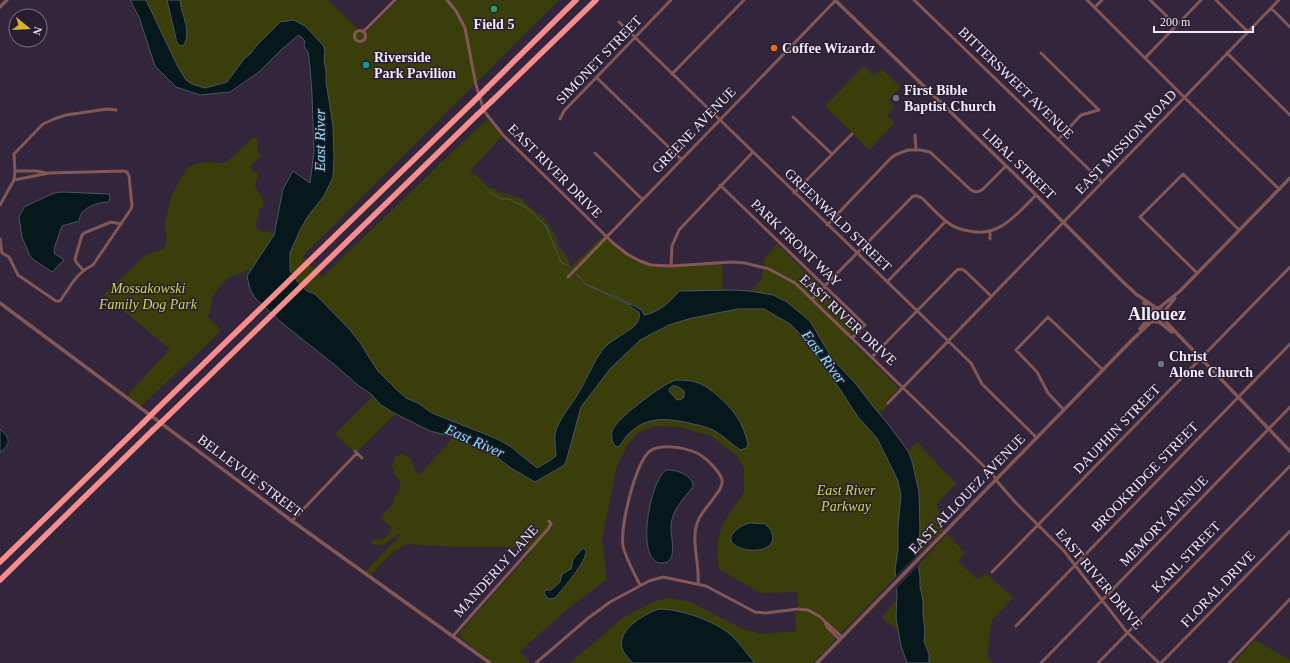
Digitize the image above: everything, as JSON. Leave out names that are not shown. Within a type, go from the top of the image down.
[{"type":"highway","points":[[0,562],[576,0]]},
{"type":"highway","points":[[0,580],[596,0]]},
{"type":"street","points":[[0,7],[7,0]]},
{"type":"street","points":[[363,32],[395,0]]},
{"type":"street","name":"EAST RIVER DRIVE","points":[[447,0],[456,11],[465,28],[476,85],[484,111],[503,135],[606,237],[627,254],[651,265],[671,266],[732,262],[757,265],[769,269],[795,283],[994,476],[1016,502],[1064,551],[1128,633],[1160,663]]},
{"type":"street","name":"SIMONET STREET","points":[[560,119],[564,111],[672,0]]},
{"type":"street","points":[[672,74],[744,0]]},
{"type":"street","name":"GREENE AVENUE","points":[[568,277],[835,0]]},
{"type":"street","name":"LIBAL STREET","points":[[835,0],[1136,294],[1149,308],[1151,315]]},
{"type":"street","name":"BITTERSWEET AVENUE","points":[[914,0],[1102,182]]},
{"type":"street","points":[[1087,0],[1184,98],[1279,189]]},
{"type":"street","points":[[1095,8],[1102,0]]},
{"type":"street","points":[[1150,0],[1176,25]]},
{"type":"street","points":[[1145,58],[1201,0]]},
{"type":"street","points":[[1216,0],[1248,32]]},
{"type":"street","name":"EAST MISSION ROAD","points":[[888,403],[1279,0]]},
{"type":"street","points":[[1271,8],[1290,27]]},
{"type":"street","name":"GREENWALD STREET","points":[[619,22],[948,341],[971,364],[982,384],[1037,438]]},
{"type":"street","points":[[1041,53],[1099,110],[1081,115],[1058,140]]},
{"type":"street","points":[[1227,53],[1290,115]]},
{"type":"street","points":[[597,78],[681,159]]},
{"type":"street","points":[[0,205],[14,180],[14,154],[46,122],[66,115],[107,109],[116,110]]},
{"type":"street","points":[[793,117],[832,154]]},
{"type":"street","points":[[794,193],[852,134]]},
{"type":"street","points":[[915,135],[916,150]]},
{"type":"street","points":[[827,225],[890,159],[901,152],[925,150],[934,154],[971,190],[975,192],[979,192],[984,189],[1006,166]]},
{"type":"street","points":[[671,266],[672,246],[679,230],[753,152]]},
{"type":"street","points":[[595,153],[642,199]]},
{"type":"street","points":[[15,172],[36,171],[49,173]]},
{"type":"street","points":[[0,239],[1,253],[9,257],[18,275],[56,301],[60,301],[78,274],[93,265],[130,212],[132,206],[129,176],[127,172],[123,171],[49,173],[14,180]]},
{"type":"street","points":[[1197,273],[1140,217],[1183,174],[1239,230]]},
{"type":"street","points":[[1157,321],[1164,316],[1167,307],[1180,291],[1290,178]]},
{"type":"street","name":"PARK FRONT WAY","points":[[720,186],[864,325],[852,338]]},
{"type":"street","points":[[812,299],[913,196],[922,198],[946,221],[956,227],[968,231],[979,232],[990,231],[1008,222],[1036,195]]},
{"type":"street","points":[[887,282],[946,221]]},
{"type":"street","points":[[83,270],[76,262],[82,235],[87,231],[111,222],[121,224]]},
{"type":"street","points":[[990,231],[990,239]]},
{"type":"street","name":"DAUPHIN STREET","points":[[992,572],[1290,267]]},
{"type":"street","points":[[872,357],[958,269],[963,269],[991,296]]},
{"type":"street","points":[[1180,291],[1152,310],[1151,315],[1152,319],[1184,341]]},
{"type":"street","name":"LIBAL STREET","points":[[1136,294],[1157,308]]},
{"type":"street","name":"BELLEVUE STREET","points":[[0,303],[292,521],[490,663]]},
{"type":"street","points":[[1157,308],[1162,310],[1165,321],[1290,451]]},
{"type":"street","name":"EAST ALLOUEZ AVENUE","points":[[1132,340],[1146,324],[1151,315]]},
{"type":"street","points":[[1064,410],[1048,393],[1037,372],[1016,350],[1048,317],[1103,370]]},
{"type":"street","name":"EAST ALLOUEZ AVENUE","points":[[817,663],[1132,340],[1151,322],[1157,321]]},
{"type":"street","name":"BROOKRIDGE STREET","points":[[1016,626],[1290,344]]},
{"type":"street","name":"MEMORY AVENUE","points":[[1041,663],[1290,407]]},
{"type":"street","points":[[640,585],[623,545],[623,535],[627,512],[632,486],[644,457],[653,449],[664,447],[678,448],[699,455],[714,468],[722,479],[720,489],[702,514],[696,526],[695,538],[699,571],[698,584]]},
{"type":"street","points":[[292,521],[356,452],[362,458]]},
{"type":"street","name":"KARL STREET","points":[[1098,663],[1290,466]]},
{"type":"street","name":"MANDERLY LANE","points":[[453,636],[548,530],[551,524],[549,520]]},
{"type":"street","name":"FLORAL DRIVE","points":[[1160,663],[1290,530]]},
{"type":"street","points":[[536,663],[594,613],[617,597],[640,585],[663,577],[698,584],[712,589],[752,611],[766,613],[805,609],[816,613],[825,622],[827,627],[841,638]]},
{"type":"street","points":[[1229,663],[1290,599]]},
{"type":"green space","name":"East River Parkway","points":[[146,0],[328,0],[364,35],[398,0],[559,0],[302,257],[322,277],[487,119],[502,136],[470,171],[489,188],[495,189],[500,193],[523,199],[527,205],[544,218],[557,238],[558,245],[568,258],[570,264],[569,269],[604,235],[627,254],[651,265],[664,266],[722,263],[723,290],[679,291],[663,306],[654,312],[644,315],[642,310],[595,288],[630,305],[639,312],[640,317],[638,323],[629,331],[620,335],[605,348],[587,376],[555,434],[556,456],[552,459],[569,452],[581,407],[610,369],[640,340],[669,325],[692,318],[738,309],[764,309],[790,324],[811,345],[858,417],[877,439],[898,481],[901,496],[898,526],[898,550],[895,569],[896,577],[842,632],[836,630],[832,635],[835,638],[834,641],[813,663],[570,663],[624,617],[655,601],[669,598],[691,602],[741,628],[762,634],[796,631],[795,612],[799,612],[797,592],[760,593],[719,569],[717,546],[722,525],[744,492],[744,468],[736,455],[709,435],[680,427],[655,426],[637,433],[627,446],[617,466],[602,539],[607,579],[569,608],[520,651],[530,663],[494,663],[467,643],[459,633],[531,552],[519,547],[456,547],[406,544],[390,555],[371,575],[366,571],[401,535],[399,533],[383,545],[372,544],[372,541],[375,539],[386,537],[392,528],[380,518],[393,504],[394,498],[400,489],[400,481],[395,475],[392,465],[395,457],[403,454],[410,458],[416,472],[419,475],[453,438],[488,451],[511,468],[535,482],[537,468],[510,446],[495,438],[432,413],[418,403],[406,398],[378,371],[351,331],[315,294],[300,284],[291,273],[289,266],[290,253],[334,158],[333,126],[326,81],[324,62],[325,51],[323,45],[305,26],[257,45],[244,59],[227,82],[205,88],[192,84],[186,80],[178,67]]},
{"type":"green space","points":[[864,66],[874,76],[882,69],[901,87],[888,100],[895,106],[887,115],[895,123],[869,150],[825,106]]},
{"type":"green space","name":"Mossakowski Family Dog Park","points":[[253,137],[257,138],[257,149],[261,156],[251,165],[251,168],[252,171],[257,172],[258,174],[255,186],[264,202],[264,205],[259,210],[258,220],[255,223],[256,227],[262,232],[268,231],[274,235],[252,269],[229,277],[214,294],[208,317],[221,330],[141,406],[127,396],[170,349],[104,295],[145,255],[163,249],[167,240],[165,223],[172,194],[189,167],[197,163],[227,162]]},
{"type":"green space","points":[[777,244],[860,324],[860,326],[848,338],[898,387],[898,389],[886,402],[888,405],[879,415],[856,384],[833,360],[810,321],[787,302],[773,295],[750,291],[761,281],[765,258]]},
{"type":"green space","points":[[373,396],[381,405],[396,414],[358,451],[355,449],[353,451],[335,434]]},
{"type":"green space","points":[[917,442],[956,483],[937,504],[944,529],[916,557],[920,529],[919,492],[912,461],[908,451]]},
{"type":"green space","points":[[947,534],[965,553],[958,561],[977,579],[986,573],[1013,598],[992,620],[988,657],[993,663],[929,663],[929,654],[924,641],[925,631],[923,601],[918,565]]},
{"type":"green space","points":[[897,600],[896,618],[898,630],[883,619],[883,616]]},
{"type":"green space","points":[[1255,640],[1290,660],[1290,663],[1233,663]]},
{"type":"water","name":"East River","points":[[130,0],[146,0],[178,67],[186,80],[192,84],[205,88],[227,82],[244,59],[280,22],[294,20],[305,26],[323,45],[325,51],[324,62],[326,81],[333,126],[333,177],[324,196],[308,216],[300,230],[290,253],[290,270],[297,281],[307,291],[315,294],[351,331],[378,371],[406,398],[418,403],[432,413],[495,438],[510,446],[537,468],[556,456],[555,434],[557,428],[601,352],[610,343],[634,327],[639,317],[639,312],[630,305],[585,284],[635,306],[642,310],[644,315],[654,312],[663,306],[679,291],[734,290],[773,295],[787,302],[810,321],[833,360],[856,384],[888,424],[908,451],[912,461],[919,492],[920,529],[919,544],[916,553],[923,601],[925,631],[924,641],[929,654],[929,663],[907,663],[901,646],[896,618],[897,594],[895,569],[898,550],[898,526],[901,496],[898,481],[877,438],[858,417],[811,345],[790,324],[764,309],[738,309],[692,318],[669,325],[640,340],[610,369],[581,407],[566,462],[563,466],[535,482],[511,468],[488,451],[450,436],[430,431],[381,405],[371,394],[359,386],[282,323],[255,298],[250,289],[247,276],[274,235],[283,189],[293,171],[310,183],[314,152],[312,95],[308,52],[304,46],[305,41],[299,35],[283,48],[259,72],[230,92],[200,95],[176,87],[155,66],[139,17]]},
{"type":"water","points":[[167,0],[180,0],[187,28],[184,45],[180,46],[177,43]]},
{"type":"water","points":[[54,193],[109,194],[110,197],[109,202],[100,203],[87,208],[81,215],[79,221],[62,226],[54,249],[55,254],[64,260],[52,272],[30,256],[22,237],[19,217],[24,207]]},
{"type":"water","points":[[676,380],[686,380],[705,386],[713,391],[733,411],[746,436],[748,444],[746,448],[741,450],[739,449],[718,433],[708,428],[668,420],[658,420],[641,425],[626,437],[619,447],[615,446],[612,439],[612,431],[621,419],[638,404],[665,385]],"holes":[[[672,386],[677,386],[684,391],[684,397],[677,400],[669,391]]]},
{"type":"water","points":[[0,429],[8,439],[8,443],[0,453]]},
{"type":"water","points":[[666,470],[679,472],[687,476],[693,487],[679,504],[672,520],[671,529],[673,549],[671,558],[668,562],[657,562],[650,554],[647,541],[647,525],[654,491],[660,478]]},
{"type":"water","points":[[751,523],[765,524],[771,530],[772,540],[768,546],[760,550],[750,550],[741,548],[734,544],[731,539],[734,532],[742,526]]},
{"type":"water","points":[[583,548],[586,550],[586,555],[564,588],[555,598],[547,598],[544,593],[545,590],[551,590],[560,582],[562,574],[571,569],[573,559]]},
{"type":"water","points":[[659,609],[677,611],[716,625],[731,635],[755,663],[633,663],[626,656],[621,644],[626,630],[639,619]]},
{"type":"pier","points":[[918,554],[920,564],[895,590],[894,578]]},
{"type":"waterway","points":[[490,192],[501,199],[509,199],[527,208],[546,226],[561,262],[570,267]]},
{"type":"waterway","points":[[577,274],[585,284]]},
{"type":"place","name":"Field 5","points":[[494,9]]},
{"type":"place","name":"Coffee Wizardz","points":[[774,48]]},
{"type":"place","name":"Riverside Park Pavilion","points":[[366,65]]},
{"type":"place","name":"First Bible Baptist Church","points":[[896,98]]},
{"type":"place","name":"Christ Alone Church","points":[[1161,364]]},
{"type":"district","name":"Allouez","points":[[1157,314]]}]
